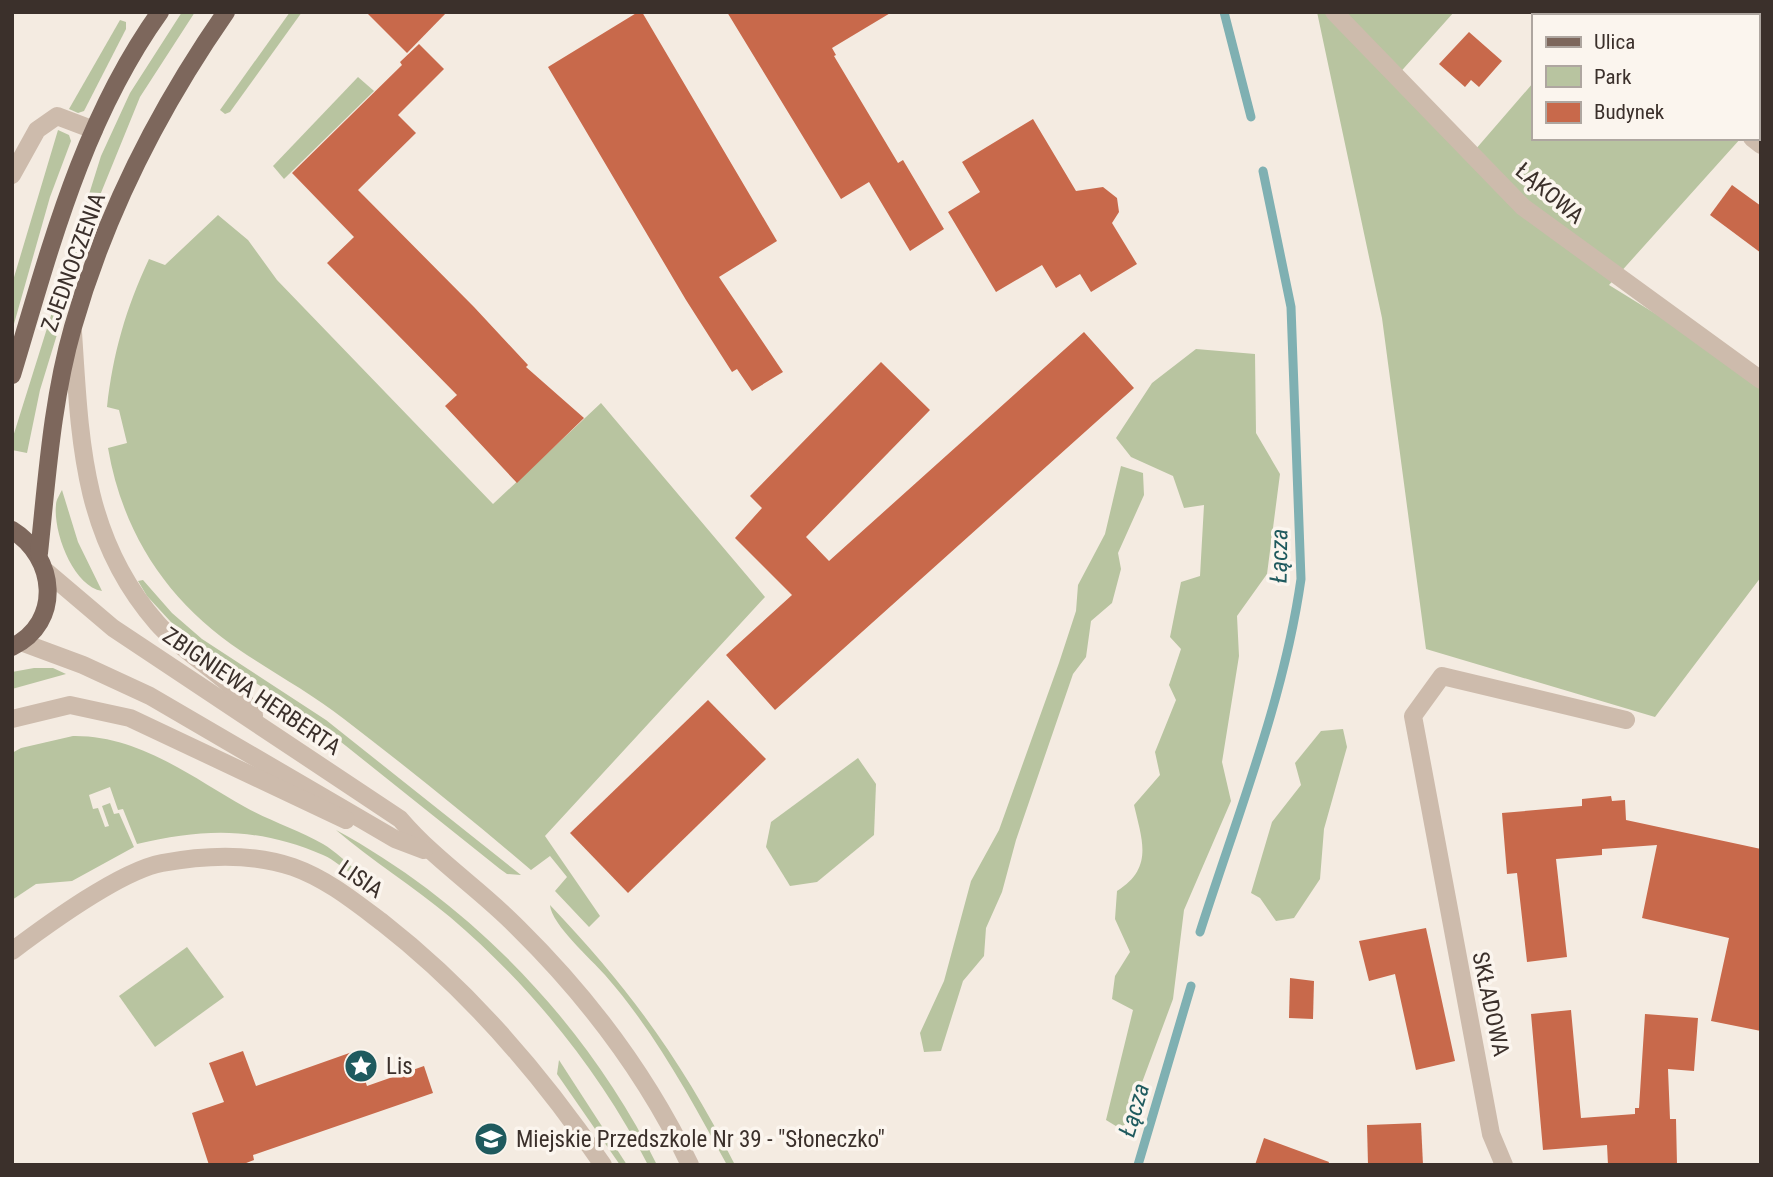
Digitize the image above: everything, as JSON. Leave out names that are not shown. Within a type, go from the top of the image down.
[{"type":"main road","name":"ZJEDNOCZENIA","points":[[12,375],[57,221],[94,130],[115,87],[160,12]]},
{"type":"main road","name":"ZJEDNOCZENIA","points":[[39,553],[54,418],[73,327],[112,218],[137,164],[194,58],[226,12]]},
{"type":"main road","points":[[12,530],[24,537],[39,553],[47,572],[48,601],[42,617],[17,645]]},
{"type":"street","name":"ŁĄKOWA","points":[[1334,12],[1523,207],[1761,380]]},
{"type":"street","points":[[12,175],[37,130],[57,116],[94,130]]},
{"type":"street","points":[[73,327],[86,481],[122,574],[158,624],[233,687],[265,729]]},
{"type":"street","name":"ZBIGNIEWA HERBERTA","points":[[47,572],[96,616],[400,819],[428,851],[517,926],[564,975],[643,1080],[691,1165]]},
{"type":"street","name":"ZBIGNIEWA HERBERTA","points":[[17,645],[83,665],[150,696],[370,825],[428,851]]},
{"type":"street","name":"SKŁADOWA","points":[[1504,1165],[1491,1135],[1413,716],[1442,676],[1626,720]]},
{"type":"street","points":[[12,719],[70,705],[130,718],[338,818],[370,825]]},
{"type":"street","name":"LISIA","points":[[12,951],[98,891],[160,863],[233,855],[293,867],[341,891],[452,981],[504,1035],[603,1165]]},
{"type":"green space","points":[[182,12],[195,12],[140,97],[83,237],[74,279],[40,390],[27,453],[12,450],[12,440],[101,156],[130,93]]},
{"type":"green space","points":[[290,12],[302,12],[230,112],[225,114],[220,110]]},
{"type":"green space","points":[[1317,12],[1454,12],[1396,77],[1475,150],[1532,84],[1532,140],[1739,140],[1609,285],[1761,379],[1761,577],[1655,717],[1426,649],[1382,318]]},
{"type":"green space","points":[[1733,12],[1738,14],[1594,14]]},
{"type":"green space","points":[[120,20],[126,22],[126,29],[84,111],[78,113],[69,109]]},
{"type":"green space","points":[[358,77],[374,91],[284,179],[273,166]]},
{"type":"green space","points":[[58,130],[69,135],[71,141],[50,197],[12,331],[12,284]]},
{"type":"green space","points":[[218,215],[248,240],[277,280],[493,504],[601,403],[765,597],[545,836],[600,916],[589,927],[555,891],[567,877],[550,856],[531,870],[439,793],[344,719],[215,632],[171,589],[138,538],[115,480],[108,448],[127,443],[119,410],[107,407],[117,349],[127,313],[149,259],[165,265]]},
{"type":"green space","points":[[1196,349],[1255,354],[1256,433],[1280,474],[1267,574],[1237,616],[1239,656],[1222,762],[1231,801],[1184,910],[1173,999],[1124,1131],[1106,1120],[1133,1010],[1112,999],[1115,976],[1130,952],[1115,919],[1117,891],[1129,882],[1141,863],[1142,842],[1134,805],[1160,775],[1155,752],[1176,700],[1169,685],[1181,649],[1170,637],[1181,582],[1200,576],[1204,505],[1184,508],[1173,476],[1131,457],[1116,438],[1152,383]]},
{"type":"green space","points":[[1121,466],[1143,473],[1144,495],[1118,553],[1121,569],[1112,603],[1091,621],[1086,657],[1073,674],[1016,840],[1002,892],[986,928],[984,956],[963,981],[941,1051],[924,1052],[920,1033],[944,981],[971,881],[999,830],[1076,611],[1078,585],[1105,534]]},
{"type":"green space","points":[[62,490],[78,542],[102,591],[82,579],[67,556],[56,516],[57,499]]},
{"type":"green space","points":[[143,580],[172,613],[202,639],[326,720],[521,875],[507,874],[321,726],[182,634],[147,596],[138,581]]},
{"type":"green space","points":[[53,668],[66,674],[12,689],[12,672]]},
{"type":"green space","points":[[1343,729],[1347,747],[1324,829],[1320,879],[1294,918],[1276,921],[1260,898],[1251,893],[1272,822],[1301,785],[1295,763],[1321,731]]},
{"type":"green space","points":[[73,736],[120,742],[163,760],[255,812],[323,844],[357,871],[355,875],[327,857],[299,846],[253,835],[209,833],[137,844],[123,809],[118,810],[110,787],[89,795],[93,809],[98,808],[105,827],[109,826],[102,806],[110,803],[114,814],[119,813],[134,847],[72,881],[36,884],[12,900],[12,753],[21,748]]},
{"type":"green space","points":[[858,758],[876,784],[874,835],[817,882],[790,886],[766,847],[771,822]]},
{"type":"green space","points":[[336,830],[386,860],[434,894],[522,973],[561,1017],[597,1064],[629,1113],[657,1165],[648,1165],[608,1096],[585,1063],[561,1031],[508,971],[450,917]]},
{"type":"green space","points":[[550,905],[605,966],[653,1028],[695,1092],[735,1165],[727,1165],[686,1091],[640,1019],[605,975],[564,932]]},
{"type":"green space","points":[[187,947],[224,997],[155,1047],[119,996]]},
{"type":"green space","points":[[559,1060],[627,1165],[620,1165],[557,1074]]},
{"type":"building","points":[[366,12],[447,12],[407,53]]},
{"type":"building","points":[[642,12],[777,241],[719,277],[783,372],[752,391],[737,369],[732,372],[686,300],[548,67]]},
{"type":"building","points":[[727,12],[892,12],[832,48],[836,55],[834,56],[898,163],[903,160],[944,229],[910,251],[869,182],[841,199]]},
{"type":"building","points":[[1469,32],[1502,61],[1479,87],[1471,80],[1465,87],[1439,64]]},
{"type":"building","points":[[419,44],[444,69],[398,115],[416,133],[358,190],[474,307],[528,365],[526,367],[584,418],[517,483],[445,406],[457,395],[327,263],[354,237],[292,173],[402,65],[400,62]]},
{"type":"building","points":[[1033,119],[1076,191],[1103,187],[1117,198],[1119,212],[1112,223],[1137,264],[1091,292],[1080,274],[1056,288],[1042,265],[996,292],[948,212],[980,192],[962,162]]},
{"type":"building","points":[[1732,185],[1761,206],[1761,253],[1710,215]]},
{"type":"building","points":[[1084,332],[1134,388],[775,710],[726,655],[792,595],[735,538],[762,508],[750,496],[881,362],[930,410],[806,537],[829,561]]},
{"type":"building","points":[[708,700],[766,759],[628,893],[570,833]]},
{"type":"building","points":[[1611,796],[1612,801],[1625,800],[1626,820],[1761,849],[1761,1031],[1711,1021],[1729,938],[1642,918],[1657,845],[1602,849],[1602,855],[1556,859],[1567,957],[1527,962],[1517,873],[1507,874],[1502,813],[1582,806],[1582,799]]},
{"type":"building","points":[[1426,928],[1455,1061],[1416,1070],[1395,974],[1369,981],[1359,941]]},
{"type":"building","points":[[1290,978],[1314,981],[1313,1019],[1289,1018]]},
{"type":"building","points":[[1571,1010],[1581,1118],[1635,1114],[1635,1108],[1639,1108],[1645,1014],[1698,1018],[1694,1071],[1668,1069],[1670,1119],[1676,1119],[1677,1165],[1608,1165],[1607,1145],[1543,1150],[1531,1014]]},
{"type":"building","points":[[243,1051],[256,1086],[355,1051],[367,1086],[424,1066],[433,1093],[253,1155],[254,1160],[241,1165],[209,1165],[192,1113],[224,1102],[209,1063]]},
{"type":"building","points":[[1421,1123],[1423,1165],[1368,1165],[1367,1125]]},
{"type":"building","points":[[1264,1138],[1329,1162],[1328,1165],[1255,1165]]},
{"type":"waterway","name":"Łącza","points":[[1224,12],[1251,117]]},
{"type":"waterway","name":"Łącza","points":[[1200,932],[1271,713],[1301,579],[1291,307],[1263,171]]},
{"type":"waterway","name":"Łącza","points":[[1138,1165],[1191,986]]},
{"type":"place","name":"Lis","points":[[361,1066]]},
{"type":"place","name":"Miejskie Przedszkole Nr 39 - \"Słoneczko\"","points":[[491,1139]]}]
